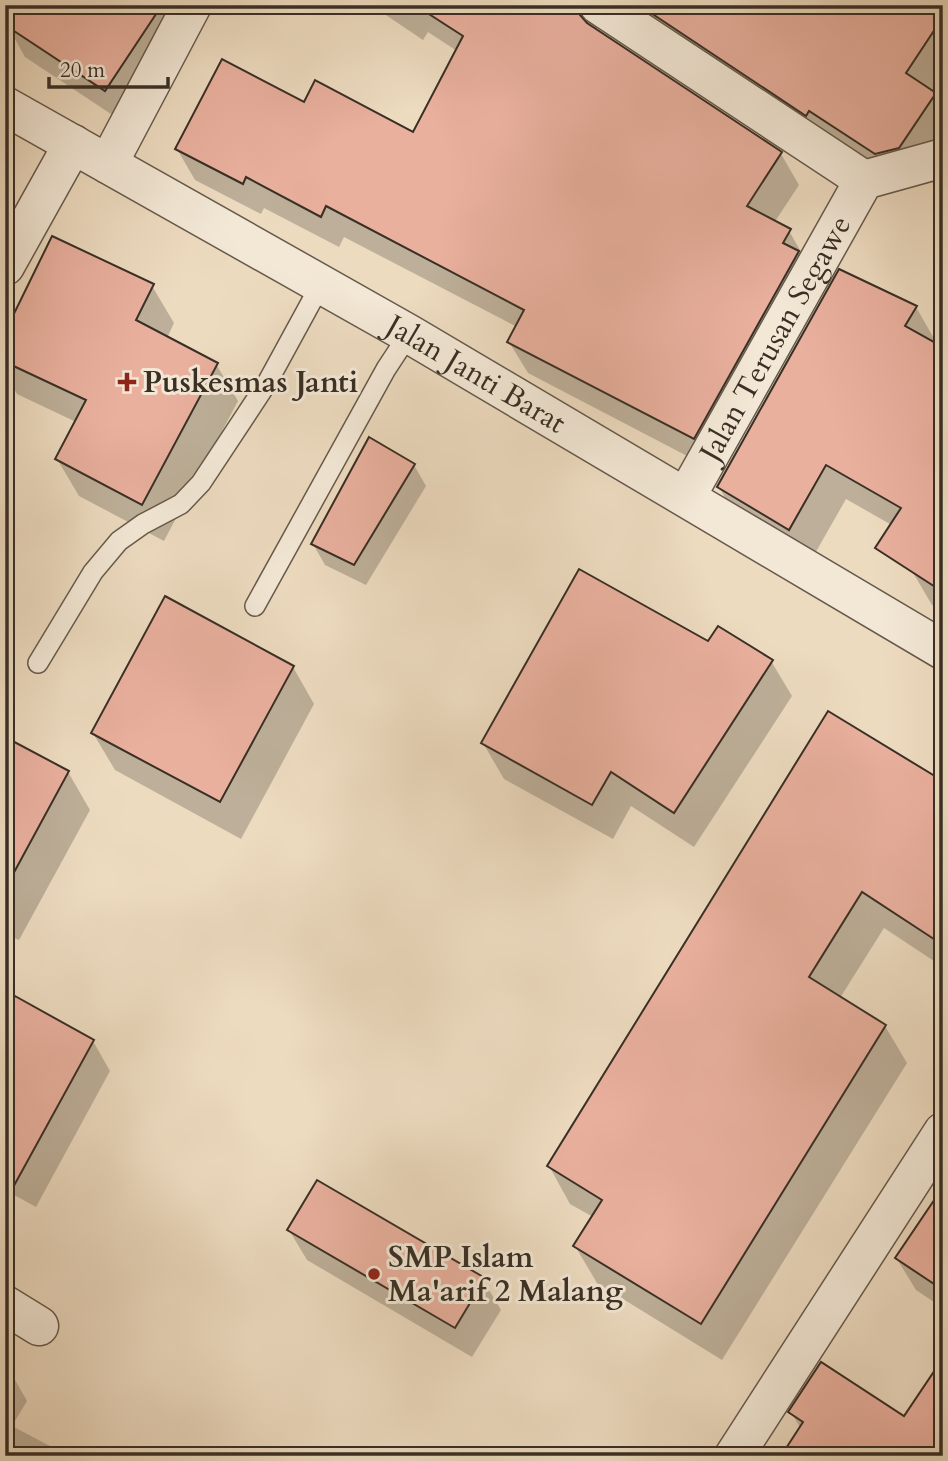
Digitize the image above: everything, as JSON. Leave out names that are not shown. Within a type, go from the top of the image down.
[{"type":"street","points":[[108,164],[192,5]]},
{"type":"street","name":"Jalan Terusan Segawe","points":[[599,5],[864,180]]},
{"type":"street","name":"Jalan Janti Barat","points":[[5,106],[408,334],[943,650]]},
{"type":"street","points":[[5,266],[73,144]]},
{"type":"street","name":"Jalan Terusan Segawe","points":[[686,497],[864,180],[943,158]]},
{"type":"street","points":[[734,1456],[943,1132]]},
{"type":"street","points":[[5,1306],[39,1326]]},
{"type":"lane","points":[[38,663],[93,572],[119,541],[143,524],[181,504],[201,483],[267,383],[321,284]]},
{"type":"lane","points":[[254,606],[408,334]]},
{"type":"building","points":[[18,5],[162,5],[105,91],[5,25]]},
{"type":"building","points":[[415,5],[577,5],[580,15],[587,23],[782,152],[747,206],[791,229],[783,243],[799,251],[694,439],[507,342],[524,310],[326,206],[321,217],[246,177],[243,184],[175,149],[222,59],[304,102],[315,80],[413,132],[463,36]]},
{"type":"building","points":[[639,5],[943,5],[943,17],[906,73],[936,93],[899,148],[875,154],[809,111],[806,116]]},
{"type":"building","name":"Puskesmas Janti","points":[[52,236],[154,284],[136,320],[218,363],[142,505],[55,459],[86,400],[5,362],[5,332]]},
{"type":"building","points":[[839,269],[917,306],[905,326],[943,347],[943,592],[875,548],[901,508],[826,465],[789,530],[717,487]]},
{"type":"building","points":[[369,437],[415,464],[354,565],[311,544]]},
{"type":"building","points":[[579,569],[708,641],[718,626],[773,660],[674,813],[611,772],[592,805],[481,743]]},
{"type":"building","points":[[165,596],[294,666],[220,802],[91,733]]},
{"type":"building","points":[[828,711],[943,781],[943,945],[862,892],[809,977],[886,1025],[701,1324],[573,1246],[602,1200],[547,1166]]},
{"type":"building","points":[[5,737],[69,771],[5,889]]},
{"type":"building","points":[[15,996],[94,1040],[5,1202],[5,1013]]},
{"type":"building","points":[[317,1180],[485,1278],[455,1328],[287,1230]]},
{"type":"building","points":[[943,1187],[943,1290],[895,1258]]},
{"type":"building","points":[[943,1358],[943,1456],[781,1456],[803,1422],[788,1412],[821,1362],[904,1416]]},
{"type":"place","name":"Puskesmas Janti","points":[[127,382]]},
{"type":"place","name":"SMP Islam Ma'arif 2 Malang","points":[[374,1274]]}]
